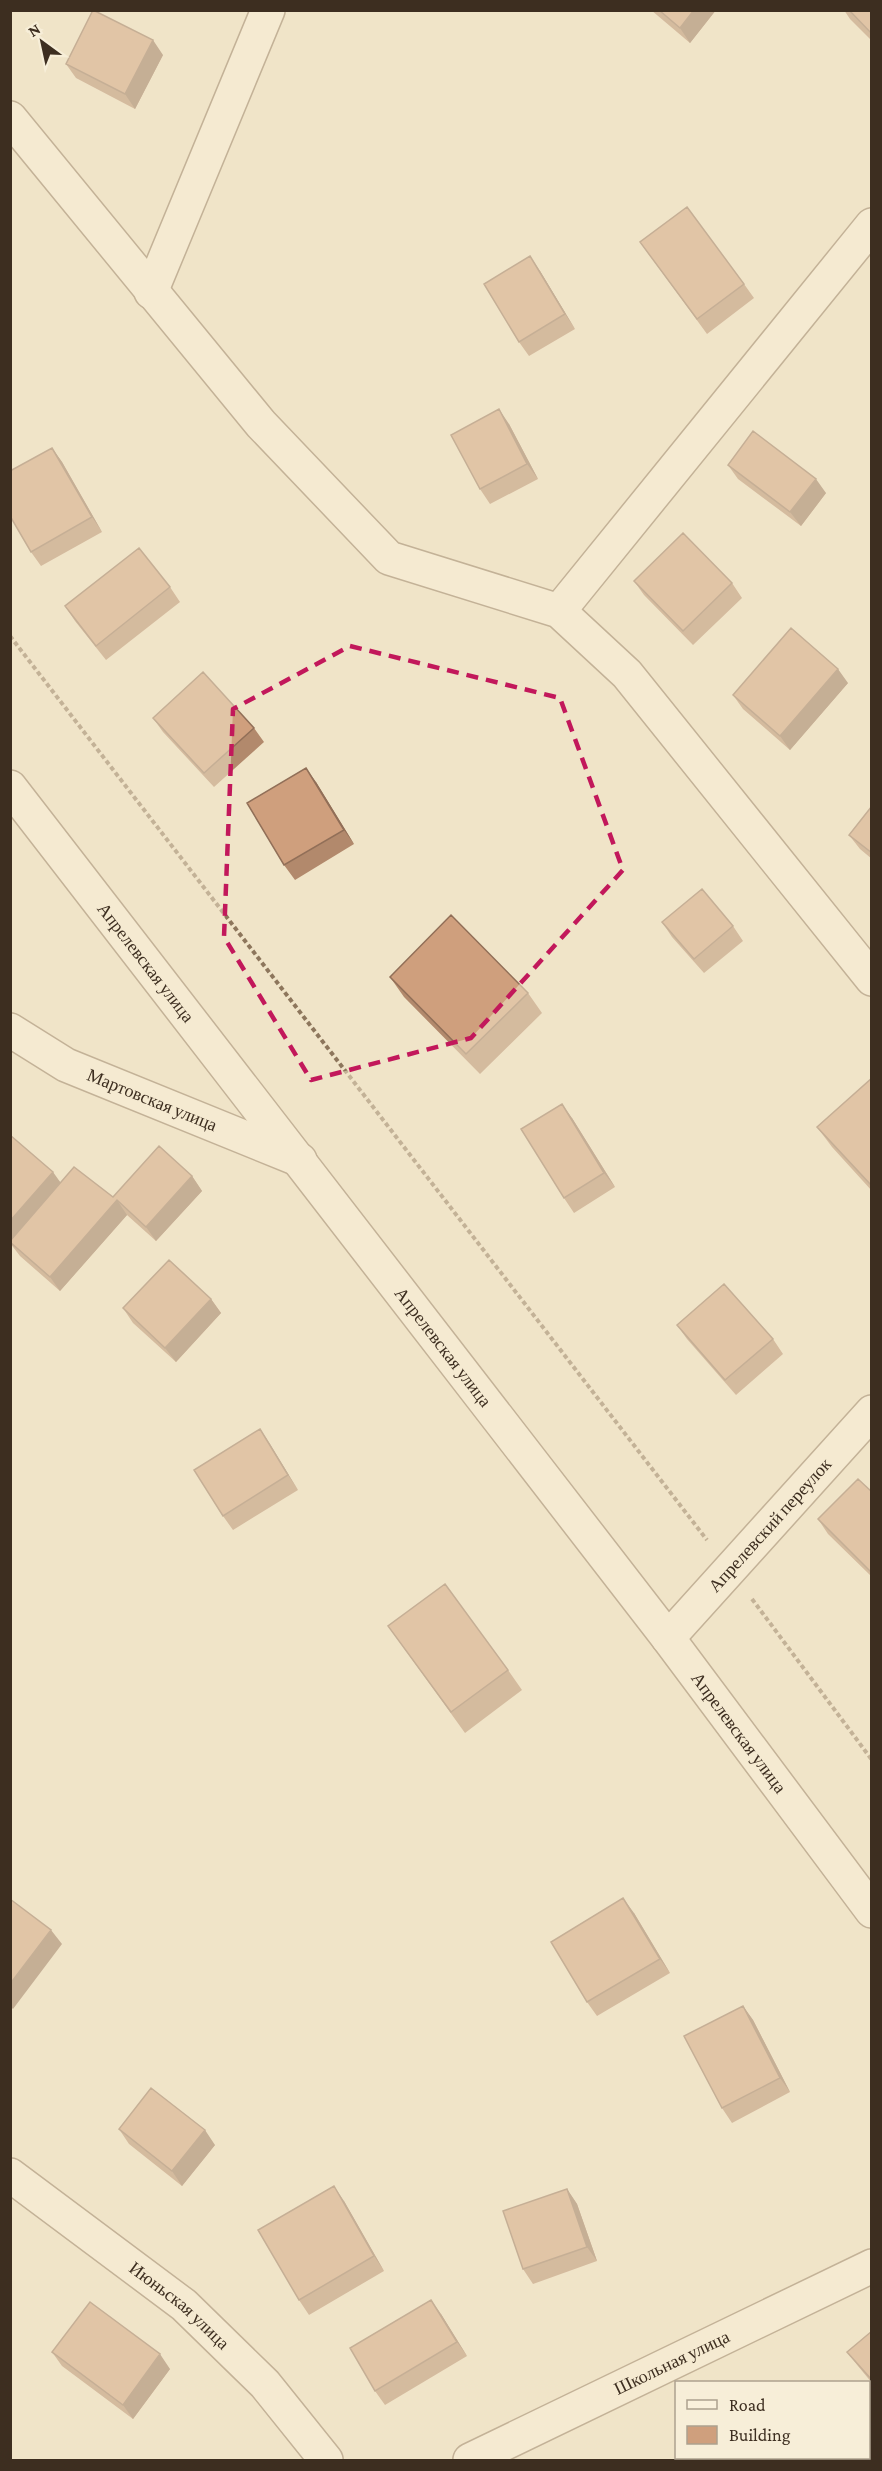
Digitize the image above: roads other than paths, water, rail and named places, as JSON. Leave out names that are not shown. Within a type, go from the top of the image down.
[{"type":"street","points":[[151,291],[268,10]]},
{"type":"street","points":[[10,118],[261,424],[389,558],[559,610],[627,674],[872,979]]},
{"type":"street","points":[[559,610],[872,225]]},
{"type":"street","name":"Апрелевская улица","points":[[10,787],[668,1638],[872,1911]]},
{"type":"street","name":"Мартовская улица","points":[[10,1030],[66,1065],[300,1160]]},
{"type":"street","name":"Апрелевский переулок","points":[[668,1638],[872,1412]]},
{"type":"street","name":"Июньская улица","points":[[10,2175],[184,2305],[265,2384],[326,2460]]},
{"type":"street","name":"Школьная улица","points":[[470,2460],[872,2266]]}]
